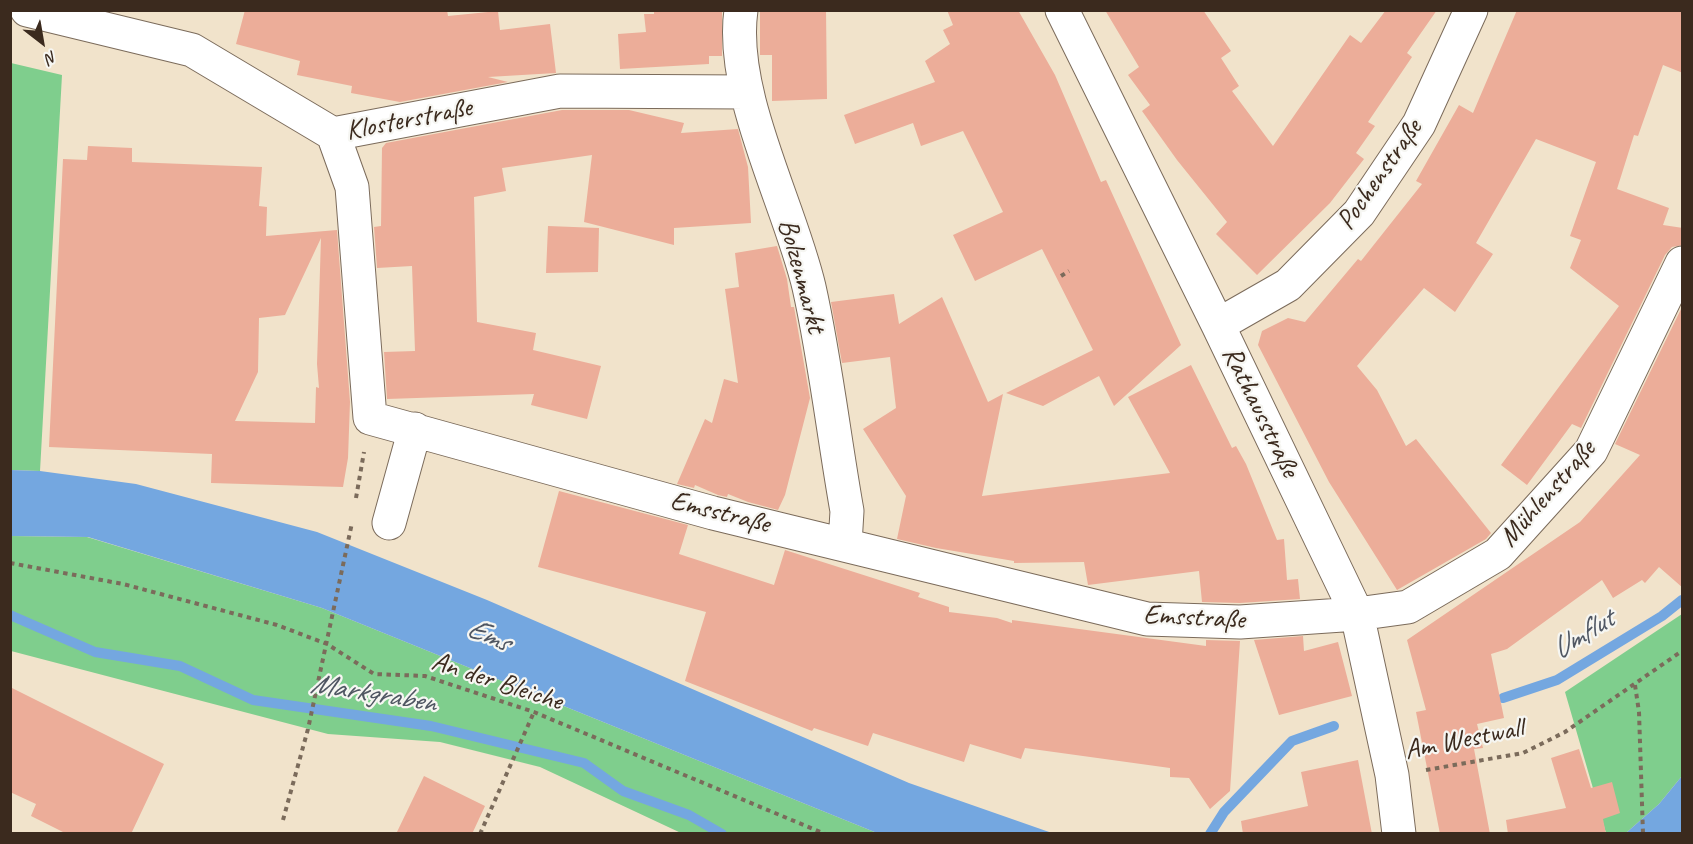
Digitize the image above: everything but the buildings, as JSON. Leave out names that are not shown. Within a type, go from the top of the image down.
[{"type":"street","name":"Klosterstraße","points":[[27,10],[192,50],[333,134],[560,91],[747,92]]},
{"type":"street","name":"Bolzenmarkt","points":[[741,10],[739,24],[747,92],[809,286],[847,511],[845,544]]},
{"type":"street","name":"Rathausstraße","points":[[1062,10],[1218,325],[1357,614],[1392,775],[1400,834]]},
{"type":"street","name":"Pochenstraße","points":[[1218,325],[1287,285],[1359,213],[1419,124],[1471,10]]},
{"type":"street","points":[[333,134],[352,187],[370,418]]},
{"type":"street","name":"Mühlenstraße","points":[[1357,614],[1408,607],[1498,554],[1592,452],[1683,263]]},
{"type":"street","name":"Emsstraße","points":[[370,418],[713,513],[1147,619],[1240,622],[1357,614]]},
{"type":"street","points":[[389,523],[415,429]]},
{"type":"path","points":[[1061,276],[1069,271]]},
{"type":"path","points":[[355,504],[370,418]]},
{"type":"path","points":[[283,820],[308,729],[353,515]]},
{"type":"path","name":"An der Bleiche","points":[[10,563],[123,584],[277,625],[327,644],[374,674],[426,676],[534,712],[825,834]]},
{"type":"path","name":"Am Westwall","points":[[1392,775],[1523,753],[1565,732],[1683,651]]},
{"type":"path","points":[[1635,685],[1639,712],[1643,834]]},
{"type":"path","points":[[480,834],[534,712]]},
{"type":"green space","points":[[11,63],[62,75],[40,471],[11,470]]},
{"type":"green space","points":[[10,536],[87,537],[322,608],[877,833],[681,833],[540,767],[440,742],[328,734],[11,651]]},
{"type":"green space","points":[[1682,614],[1682,776],[1659,804],[1626,833],[1606,833],[1565,692]]},
{"type":"water","name":"Ems","points":[[11,470],[40,471],[136,484],[317,532],[487,600],[909,783],[1052,833],[877,833],[322,608],[88,537],[11,536]]},
{"type":"water","points":[[1682,776],[1682,833],[1626,833],[1659,804]]},
{"type":"waterway","name":"Umflut","points":[[1503,698],[1557,680],[1662,616],[1682,600]]},
{"type":"waterway","name":"Markgraben","points":[[10,615],[95,652],[180,666],[253,700],[431,726],[584,763],[623,791],[689,815],[722,834]]},
{"type":"waterway","name":"Umflut","points":[[1210,834],[1224,812],[1292,741],[1334,726]]}]
